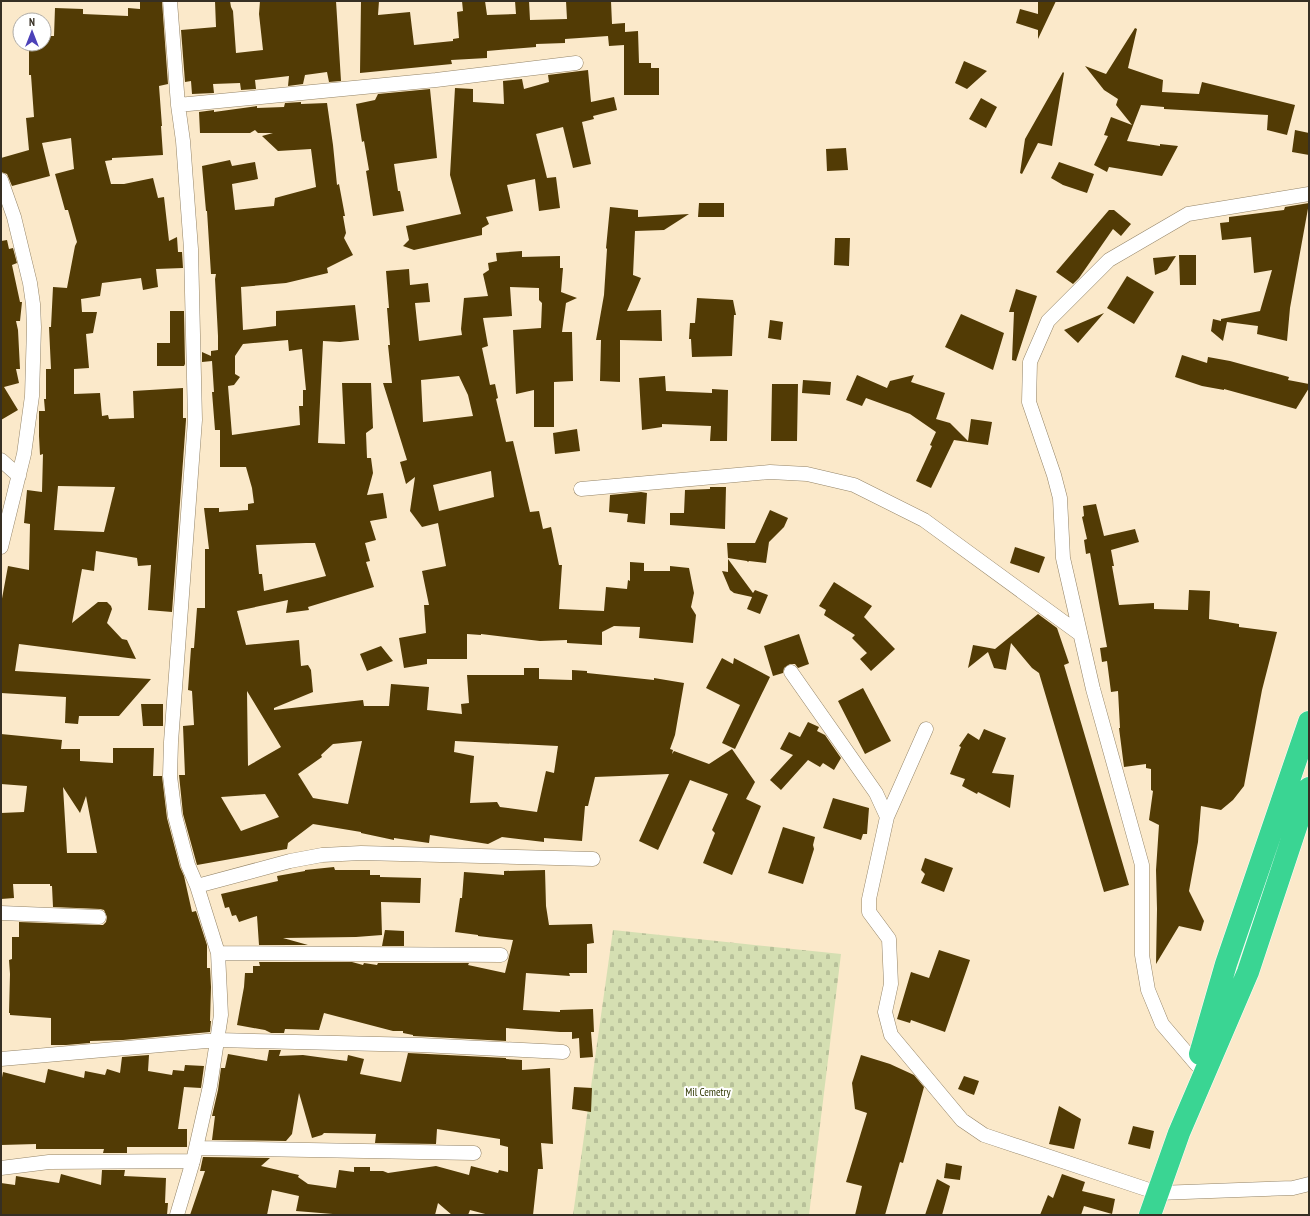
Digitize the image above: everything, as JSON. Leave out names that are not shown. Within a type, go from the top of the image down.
[{"type":"highway","points":[[1179,1133],[1226,964],[1309,722]]},
{"type":"highway","points":[[1150,1215],[1179,1133],[1248,972],[1309,788]]},
{"type":"street","points":[[170,1],[191,249],[195,420],[171,742],[170,776],[175,816],[188,866],[197,886],[218,953],[221,1015],[210,1086],[194,1154],[177,1215]]},
{"type":"street","points":[[178,105],[428,81],[576,63]]},
{"type":"street","points":[[1,180],[14,217],[30,283],[33,304],[32,396],[24,454],[1,547]]},
{"type":"street","points":[[1197,1065],[1162,1024],[1148,990],[1142,955],[1142,865],[1093,689],[1063,558],[1060,498],[1054,475],[1029,402],[1030,362],[1048,321],[1108,260],[1188,214],[1309,194]]},
{"type":"street","points":[[1,460],[19,476]]},
{"type":"street","points":[[581,489],[770,472],[807,474],[854,485],[924,520],[1080,634]]},
{"type":"street","points":[[791,672],[876,794],[887,817]]},
{"type":"street","points":[[926,729],[887,817],[869,899],[869,912],[889,939],[891,984],[885,1012],[891,1035],[962,1120],[984,1134],[1158,1193],[1293,1188],[1309,1184]]},
{"type":"street","points":[[197,886],[290,861],[322,855],[361,853],[593,859]]},
{"type":"street","points":[[1,913],[99,917]]},
{"type":"street","points":[[218,953],[501,955]]},
{"type":"street","points":[[1,1059],[218,1040],[421,1045],[563,1052]]},
{"type":"street","points":[[1,1168],[56,1162],[194,1154],[474,1153]]},
{"type":"green space","name":"Mil Cemetry","points":[[613,930],[841,954],[809,1215],[573,1215]]},
{"type":"building","points":[[140,1],[162,1],[168,84],[159,86],[163,155],[112,158],[112,160],[105,161],[111,184],[124,184],[153,178],[158,198],[164,197],[169,241],[177,237],[178,252],[182,252],[183,268],[156,269],[158,287],[143,290],[141,278],[102,283],[100,296],[81,299],[82,312],[97,312],[93,333],[86,334],[89,368],[74,369],[74,394],[100,393],[102,416],[108,415],[109,419],[134,418],[133,391],[183,388],[183,418],[186,418],[186,420],[172,612],[148,610],[151,565],[138,566],[137,558],[96,551],[94,571],[82,569],[72,623],[98,602],[107,602],[112,609],[107,623],[122,639],[127,640],[136,659],[19,644],[15,671],[151,679],[119,716],[79,716],[78,724],[65,723],[66,697],[1,693],[1,604],[8,566],[29,570],[30,524],[24,523],[27,490],[42,492],[43,454],[40,455],[39,411],[45,411],[44,399],[46,399],[46,369],[51,369],[49,327],[51,327],[53,287],[67,288],[77,242],[68,210],[65,210],[55,174],[74,169],[71,138],[42,143],[50,176],[12,186],[7,174],[1,172],[1,158],[29,150],[26,118],[34,117],[31,75],[29,75],[29,52],[52,52],[55,8],[83,9],[83,14],[128,16],[128,8],[140,9]],"holes":[[[58,486],[115,487],[104,532],[54,530]]]},
{"type":"building","points":[[215,1],[230,1],[233,11],[236,53],[263,50],[259,14],[260,1],[336,1],[341,81],[329,82],[327,72],[305,75],[303,84],[288,86],[289,76],[255,80],[256,89],[241,90],[240,83],[213,84],[214,93],[192,94],[191,81],[185,82],[181,30],[216,27]]},
{"type":"building","points":[[361,1],[379,1],[378,15],[410,12],[414,45],[453,41],[453,39],[459,38],[457,12],[463,11],[462,1],[485,1],[487,15],[516,14],[515,1],[529,1],[530,20],[567,19],[566,1],[611,1],[612,24],[625,23],[625,32],[638,31],[639,63],[651,63],[651,68],[659,68],[659,95],[624,95],[624,45],[609,46],[608,36],[565,39],[565,43],[536,44],[536,47],[487,51],[487,58],[451,60],[452,64],[360,73]]},
{"type":"building","points":[[1038,1],[1056,1],[1038,39],[1038,30],[1016,23],[1020,9],[1038,14]]},
{"type":"building","points":[[1135,28],[1137,29],[1128,68],[1163,80],[1162,92],[1199,94],[1202,82],[1295,105],[1287,135],[1267,130],[1268,115],[1164,109],[1164,107],[1141,105],[1127,141],[1160,146],[1160,144],[1178,146],[1162,176],[1109,167],[1107,172],[1094,165],[1108,136],[1104,135],[1111,117],[1132,125],[1116,105],[1118,99],[1104,90],[1085,66],[1106,74]]},
{"type":"building","points":[[964,61],[987,71],[967,89],[955,83]]},
{"type":"building","points":[[588,70],[591,102],[614,97],[617,110],[593,116],[594,119],[582,122],[591,164],[573,168],[563,127],[536,134],[547,178],[556,177],[560,208],[539,211],[535,179],[507,185],[513,211],[486,217],[489,224],[482,228],[482,235],[414,250],[403,246],[409,240],[406,226],[461,214],[450,175],[455,88],[473,89],[473,102],[504,104],[503,81],[522,79],[524,89],[549,82],[548,75]]},
{"type":"building","points":[[1063,72],[1052,146],[1038,143],[1022,174],[1020,173],[1025,139]]},
{"type":"building","points":[[430,89],[437,158],[394,164],[398,191],[400,191],[404,211],[373,216],[366,171],[369,170],[364,141],[362,142],[356,104],[375,100],[378,94]]},
{"type":"building","points":[[981,98],[997,107],[986,128],[969,119]]},
{"type":"building","points":[[285,103],[327,103],[337,185],[339,184],[345,216],[343,216],[346,233],[344,238],[353,255],[327,268],[328,273],[286,283],[241,287],[243,330],[276,326],[276,311],[355,305],[359,340],[340,342],[323,341],[318,443],[345,444],[342,383],[371,383],[373,428],[366,433],[367,458],[371,458],[373,473],[367,495],[383,493],[387,518],[370,521],[376,540],[365,543],[370,561],[366,562],[374,587],[308,607],[309,610],[286,613],[288,600],[237,611],[246,645],[299,640],[301,666],[308,665],[311,670],[313,692],[274,708],[274,710],[363,700],[364,706],[389,706],[391,684],[429,687],[427,710],[462,714],[461,704],[469,703],[467,675],[524,675],[524,668],[539,668],[539,679],[572,680],[572,670],[654,680],[654,678],[684,683],[675,735],[670,749],[673,750],[672,754],[674,751],[709,764],[732,749],[755,782],[746,799],[761,806],[732,875],[703,863],[715,833],[712,830],[728,794],[690,780],[658,850],[639,841],[669,774],[595,777],[588,806],[585,806],[582,841],[544,838],[544,842],[502,837],[488,844],[430,835],[429,843],[394,838],[394,840],[361,832],[313,824],[288,843],[287,849],[197,865],[183,814],[179,775],[185,775],[183,726],[194,725],[192,691],[188,690],[191,648],[194,648],[197,608],[205,608],[205,549],[209,549],[204,508],[219,508],[219,512],[248,510],[248,504],[254,503],[252,488],[246,467],[220,467],[220,430],[215,430],[212,392],[214,392],[212,361],[202,362],[202,352],[211,356],[211,351],[218,350],[218,336],[216,274],[211,274],[207,211],[202,166],[230,160],[232,166],[255,162],[258,179],[232,184],[235,210],[274,206],[275,198],[316,187],[311,149],[278,151],[262,136],[273,133],[258,133],[255,130],[250,133],[200,133],[199,112],[214,110],[214,112],[257,106],[257,108],[284,107]],"holes":[[[288,340],[289,351],[302,349],[306,390],[303,390],[303,406],[299,406],[300,425],[232,435],[228,386],[234,385],[240,377],[235,374],[235,356],[243,344]],[[315,543],[326,576],[264,591],[262,574],[259,574],[256,545]],[[247,691],[281,747],[248,766]],[[362,741],[348,804],[313,798],[298,774],[322,757],[321,755],[333,744]],[[455,741],[558,746],[554,773],[546,771],[537,812],[500,807],[497,802],[470,803],[474,756],[454,752]],[[265,794],[279,817],[241,831],[221,797]]]},
{"type":"building","points":[[1295,130],[1309,133],[1309,155],[1292,152]]},
{"type":"building","points":[[846,148],[848,170],[827,171],[826,149]]},
{"type":"building","points":[[1059,162],[1094,174],[1087,193],[1063,185],[1051,178]]},
{"type":"building","points":[[699,203],[724,203],[724,217],[698,217]]},
{"type":"building","points":[[1309,203],[1290,308],[1287,341],[1257,334],[1258,326],[1227,322],[1223,341],[1211,331],[1213,319],[1221,321],[1221,319],[1260,311],[1272,270],[1254,273],[1251,237],[1222,240],[1220,223],[1229,222],[1229,217],[1284,210],[1285,207]]},
{"type":"building","points":[[610,207],[638,210],[638,217],[689,214],[664,230],[635,231],[633,275],[641,278],[627,311],[661,310],[662,341],[620,340],[620,382],[600,381],[601,340],[596,340],[604,295],[606,248]]},
{"type":"building","points":[[1109,210],[1114,210],[1131,224],[1121,236],[1113,229],[1079,278],[1073,284],[1056,272]]},
{"type":"building","points":[[835,238],[850,238],[849,266],[834,265]]},
{"type":"building","points":[[7,240],[9,249],[13,248],[17,263],[12,265],[20,302],[22,302],[20,321],[16,321],[18,330],[20,369],[16,369],[19,383],[4,387],[18,410],[1,420],[1,241]]},
{"type":"building","points":[[522,251],[522,257],[560,256],[560,268],[563,268],[561,292],[577,298],[566,303],[562,332],[572,332],[573,381],[554,382],[554,427],[534,427],[534,390],[516,394],[513,330],[541,328],[542,303],[539,300],[539,288],[510,287],[512,316],[483,318],[488,346],[482,348],[490,385],[495,384],[498,398],[496,399],[506,442],[513,441],[530,512],[539,511],[543,529],[551,527],[559,565],[562,565],[559,609],[604,611],[606,587],[627,589],[628,580],[630,581],[630,562],[644,563],[644,571],[670,571],[670,566],[689,568],[694,593],[691,607],[696,615],[693,643],[639,638],[640,627],[614,626],[602,632],[602,645],[567,643],[567,640],[540,641],[481,634],[467,634],[467,659],[427,659],[427,664],[404,668],[399,638],[426,633],[424,605],[429,605],[422,571],[446,566],[438,523],[422,527],[410,511],[415,477],[406,484],[400,462],[407,460],[383,383],[392,383],[388,345],[390,345],[386,271],[409,269],[410,285],[428,283],[430,302],[415,303],[419,341],[462,335],[461,329],[464,298],[488,296],[483,274],[489,270],[488,263],[497,261],[496,253]],"holes":[[[459,376],[468,395],[473,416],[423,422],[421,380]],[[491,471],[494,497],[439,511],[433,485]]]},
{"type":"building","points":[[1179,255],[1196,255],[1196,285],[1180,285]]},
{"type":"building","points":[[1176,256],[1167,270],[1155,275],[1153,258]]},
{"type":"building","points":[[1127,276],[1154,292],[1134,324],[1107,308]]},
{"type":"building","points":[[1016,289],[1037,296],[1016,361],[1012,360],[1014,312],[1009,312]]},
{"type":"building","points":[[697,298],[733,300],[736,315],[734,315],[732,356],[692,357],[691,339],[689,339],[690,323],[695,323]]},
{"type":"building","points":[[170,311],[184,311],[184,366],[157,366],[157,343],[170,343]]},
{"type":"building","points":[[1104,313],[1078,343],[1064,330]]},
{"type":"building","points":[[961,314],[1004,333],[993,370],[945,347]]},
{"type":"building","points":[[770,320],[783,322],[781,340],[768,338]]},
{"type":"building","points":[[1182,355],[1207,363],[1208,357],[1230,361],[1289,377],[1288,380],[1309,384],[1309,388],[1296,409],[1224,389],[1202,386],[1175,377]]},
{"type":"building","points":[[857,375],[887,388],[890,381],[914,375],[911,382],[945,393],[936,419],[950,423],[968,441],[971,419],[992,422],[988,445],[954,440],[931,488],[916,481],[932,446],[930,445],[936,432],[910,414],[866,398],[862,406],[846,400]]},
{"type":"building","points":[[665,376],[666,391],[712,393],[712,389],[728,390],[727,441],[710,441],[711,426],[662,424],[662,427],[642,430],[639,378]]},
{"type":"building","points":[[803,380],[831,382],[830,395],[802,393]]},
{"type":"building","points":[[772,384],[798,384],[797,441],[771,441]]},
{"type":"building","points":[[577,429],[580,451],[555,454],[553,433]]},
{"type":"building","points":[[710,487],[726,487],[725,529],[670,525],[670,513],[684,513],[685,490],[710,489]]},
{"type":"building","points":[[641,492],[647,493],[645,524],[627,522],[628,514],[609,512],[610,495]]},
{"type":"building","points":[[1096,504],[1104,536],[1135,529],[1139,542],[1111,550],[1114,566],[1112,566],[1119,605],[1154,603],[1154,609],[1188,610],[1189,590],[1210,591],[1209,619],[1239,624],[1239,627],[1277,632],[1262,690],[1244,786],[1233,800],[1221,810],[1201,806],[1198,842],[1189,891],[1204,921],[1201,931],[1179,926],[1156,964],[1156,870],[1159,825],[1149,820],[1153,791],[1151,790],[1151,769],[1146,768],[1146,764],[1124,767],[1119,728],[1118,691],[1111,692],[1107,661],[1102,662],[1100,648],[1107,647],[1090,553],[1086,554],[1084,540],[1087,539],[1082,517],[1084,516],[1083,506]]},
{"type":"building","points":[[770,510],[788,518],[784,527],[769,542],[766,563],[748,562],[728,558],[727,543],[755,543]]},
{"type":"building","points":[[1015,547],[1045,557],[1039,573],[1010,563]]},
{"type":"building","points":[[728,559],[753,593],[755,590],[768,595],[760,614],[747,609],[752,597],[734,593],[730,590],[722,571],[728,572]]},
{"type":"building","points":[[834,582],[872,606],[864,617],[895,649],[871,671],[860,659],[867,653],[852,638],[855,635],[824,615],[826,610],[819,606]]},
{"type":"building","points":[[1038,614],[1057,628],[1069,663],[1064,665],[1129,885],[1104,892],[1039,673],[1032,668],[1011,643],[1006,670],[994,668],[988,652],[968,668],[973,645],[995,649]]},
{"type":"building","points":[[799,634],[809,664],[798,668],[795,664],[790,664],[784,668],[783,673],[773,676],[764,646]]},
{"type":"building","points":[[381,646],[393,661],[367,671],[360,654]]},
{"type":"building","points":[[722,658],[733,664],[734,658],[770,677],[735,749],[722,743],[740,705],[706,688]]},
{"type":"building","points":[[863,688],[891,741],[865,754],[838,701]]},
{"type":"building","points":[[141,704],[163,704],[163,726],[143,726]]},
{"type":"building","points":[[808,722],[819,727],[817,731],[825,735],[841,758],[834,770],[823,763],[820,767],[808,760],[781,790],[770,780],[793,755],[780,749],[789,732],[800,737]]},
{"type":"building","points":[[984,729],[1006,738],[992,773],[1014,775],[1010,808],[978,792],[977,794],[962,786],[965,779],[950,774],[961,747],[959,746],[968,733],[979,740]]},
{"type":"building","points":[[1,734],[62,740],[61,749],[80,749],[80,761],[113,763],[113,748],[154,748],[153,776],[162,776],[167,818],[180,867],[184,876],[192,912],[196,911],[207,945],[207,968],[210,968],[211,987],[210,1032],[123,1040],[90,1041],[90,1043],[66,1045],[51,1045],[51,1018],[10,1015],[9,960],[12,959],[12,937],[19,937],[19,922],[103,925],[106,922],[107,917],[104,910],[100,909],[53,907],[52,886],[50,886],[50,884],[13,884],[14,898],[1,899],[1,813],[24,812],[27,786],[1,784]],"holes":[[[63,787],[80,813],[86,796],[97,853],[67,853]]]},
{"type":"building","points":[[833,798],[869,808],[867,834],[863,834],[861,840],[823,828]]},
{"type":"building","points":[[783,827],[815,837],[813,845],[814,849],[803,884],[768,873]]},
{"type":"building","points":[[925,858],[953,868],[944,892],[921,883],[925,874],[921,870]]},
{"type":"building","points":[[334,867],[335,870],[370,870],[370,875],[380,875],[380,877],[421,878],[420,903],[381,902],[382,935],[356,937],[283,938],[308,945],[259,945],[257,916],[239,922],[236,915],[232,916],[229,907],[225,908],[221,894],[278,881],[277,876],[305,870]]},
{"type":"building","points":[[545,870],[546,906],[549,925],[592,924],[594,943],[587,944],[587,973],[569,973],[570,976],[526,973],[523,1010],[560,1012],[560,1010],[593,1009],[594,1032],[591,1032],[593,1057],[580,1058],[579,1038],[572,1039],[572,1032],[506,1028],[506,1041],[413,1036],[403,1033],[403,1031],[393,1031],[324,1013],[319,1030],[285,1029],[284,1033],[271,1033],[265,1030],[237,1025],[245,973],[253,973],[253,966],[260,966],[259,962],[352,962],[363,965],[364,963],[377,965],[378,963],[469,963],[468,965],[505,973],[513,940],[455,932],[460,898],[462,898],[464,872],[504,875],[504,871]]},
{"type":"building","points":[[385,930],[404,931],[404,946],[382,946]]},
{"type":"building","points":[[939,950],[970,960],[945,1032],[911,1020],[910,1023],[897,1019],[911,972],[929,978]]},
{"type":"building","points":[[269,1050],[281,1050],[279,1056],[303,1055],[347,1061],[348,1055],[364,1059],[360,1074],[401,1082],[408,1053],[506,1058],[522,1060],[522,1070],[550,1068],[553,1144],[541,1143],[543,1169],[538,1169],[533,1215],[489,1215],[470,1210],[468,1215],[452,1215],[438,1203],[435,1215],[345,1215],[296,1211],[299,1196],[272,1190],[267,1215],[190,1215],[205,1171],[200,1171],[203,1157],[270,1158],[261,1166],[299,1175],[298,1177],[308,1184],[336,1188],[339,1170],[354,1172],[354,1167],[370,1167],[370,1171],[383,1171],[388,1173],[436,1166],[469,1175],[471,1166],[498,1173],[499,1170],[508,1172],[508,1147],[500,1145],[500,1139],[437,1129],[436,1144],[375,1143],[376,1134],[324,1133],[312,1138],[299,1093],[292,1134],[286,1141],[212,1140],[215,1116],[212,1116],[221,1068],[225,1068],[228,1054],[267,1061]]},
{"type":"building","points":[[149,1055],[148,1071],[172,1075],[173,1070],[184,1071],[185,1065],[204,1066],[201,1088],[184,1087],[178,1129],[187,1129],[187,1147],[127,1147],[127,1153],[103,1153],[104,1149],[36,1149],[36,1144],[1,1145],[1,1083],[3,1072],[45,1083],[48,1069],[84,1078],[85,1071],[105,1075],[107,1069],[120,1073],[122,1057]]},
{"type":"building","points":[[861,1055],[890,1064],[914,1075],[924,1087],[903,1163],[900,1162],[885,1215],[855,1215],[862,1186],[846,1182],[867,1113],[855,1109],[852,1083]]},
{"type":"building","points":[[964,1076],[979,1081],[974,1095],[958,1089]]},
{"type":"building","points":[[574,1087],[592,1088],[591,1112],[572,1109]]},
{"type":"building","points":[[1059,1106],[1081,1119],[1074,1149],[1049,1144]]},
{"type":"building","points":[[1133,1126],[1154,1131],[1150,1149],[1128,1144]]},
{"type":"building","points":[[946,1163],[962,1166],[960,1180],[944,1178]]},
{"type":"building","points":[[102,1170],[125,1170],[124,1176],[166,1178],[165,1203],[168,1203],[167,1215],[1,1215],[1,1183],[15,1185],[16,1176],[59,1183],[61,1174],[101,1185]]},
{"type":"building","points":[[1062,1174],[1085,1182],[1082,1191],[1115,1199],[1112,1214],[1084,1206],[1081,1215],[1040,1215],[1048,1195],[1053,1198]]},
{"type":"building","points":[[937,1179],[950,1186],[942,1215],[925,1215]]}]
